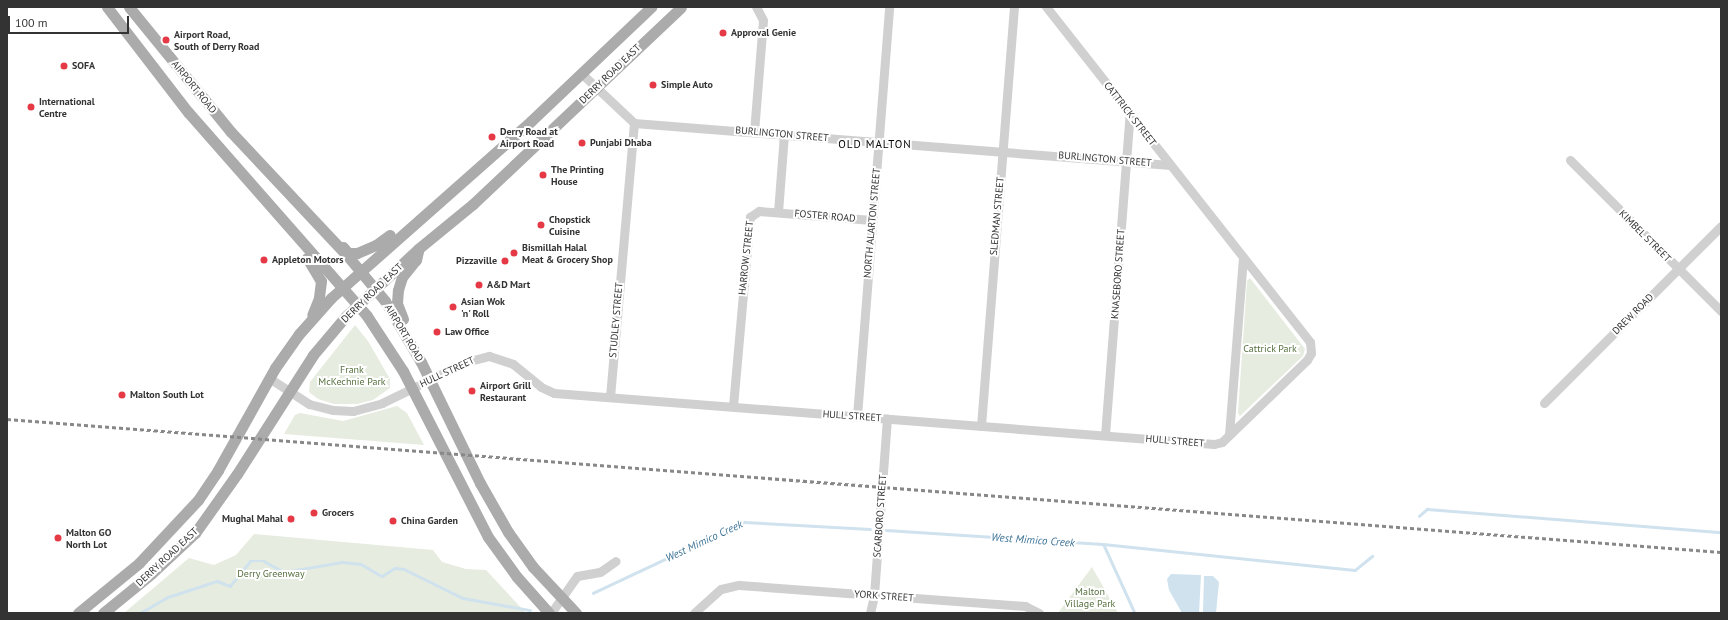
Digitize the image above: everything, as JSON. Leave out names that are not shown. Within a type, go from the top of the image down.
[{"type":"main road","name":"AIRPORT ROAD","points":[[107,7],[178,100],[284,223],[358,305],[394,355],[488,537],[517,577],[550,613]]},
{"type":"main road","name":"AIRPORT ROAD","points":[[129,7],[203,99],[375,289],[405,333],[430,379],[495,511],[533,568],[576,613]]},
{"type":"main road","name":"DERRY ROAD EAST","points":[[78,613],[140,563],[198,500],[218,470],[269,378],[299,334],[342,287],[581,73],[651,7]]},
{"type":"main road","name":"DERRY ROAD EAST","points":[[103,613],[152,573],[195,533],[237,474],[289,392],[324,341],[358,305],[418,249],[473,204],[681,7]]},
{"type":"main road","points":[[301,207],[306,207],[348,253],[371,248],[404,223],[416,222]]},
{"type":"main road","points":[[284,223],[286,234],[313,265],[321,281],[320,291],[314,312],[299,334]]},
{"type":"main road","points":[[405,333],[407,328],[397,303],[398,290],[402,277],[416,260],[418,249]]},
{"type":"street","points":[[754,132],[763,20],[756,7]]},
{"type":"street","name":"NORTH ALARTON STREET","points":[[857,416],[889,7]]},
{"type":"street","name":"SLEDMAN STREET","points":[[981,426],[1014,7]]},
{"type":"street","name":"CATTRICK STREET","points":[[1046,7],[1243,258]]},
{"type":"street","points":[[581,73],[634,123]]},
{"type":"street","name":"KNASEBORO STREET","points":[[1106,435],[1130,114]]},
{"type":"street","name":"BURLINGTON STREET","points":[[634,123],[1170,164]]},
{"type":"street","name":"STUDLEY STREET","points":[[610,397],[634,123]]},
{"type":"street","points":[[778,212],[784,134]]},
{"type":"street","name":"KIMBEL STREET","points":[[1570,160],[1721,311]]},
{"type":"street","name":"HARROW STREET","points":[[733,406],[748,222],[753,213],[759,211],[778,212]]},
{"type":"street","name":"FOSTER ROAD","points":[[778,212],[872,220]]},
{"type":"street","name":"DREW ROAD","points":[[1544,404],[1721,226]]},
{"type":"street","points":[[1230,435],[1243,258]]},
{"type":"street","name":"HULL STREET","points":[[269,378],[289,392],[318,407],[353,411],[371,407],[466,362],[489,356],[513,364],[551,392],[1214,444],[1222,442],[1230,435],[1307,360],[1311,349],[1308,338],[1243,258]]},
{"type":"street","name":"SCARBORO STREET","points":[[870,613],[874,596],[887,418]]},
{"type":"street","points":[[550,613],[577,576],[600,572],[616,561]]},
{"type":"street","name":"YORK STREET","points":[[694,613],[712,595],[728,587],[738,585],[1025,606],[1039,613]]},
{"type":"green space","name":"Cattrick Park","points":[[1250,278],[1305,349],[1303,356],[1240,416],[1238,413],[1247,281]]},
{"type":"green space","name":"Frank McKechnie Park","points":[[355,325],[368,341],[390,379],[390,388],[373,400],[357,404],[334,404],[318,399],[309,392],[310,382]]},
{"type":"green space","name":"Frank McKechnie Park","points":[[397,406],[407,413],[424,445],[284,434],[295,415],[300,413],[343,421]]},
{"type":"green space","name":"Derry Greenway","points":[[254,534],[433,550],[442,562],[466,569],[486,570],[526,613],[124,613],[189,558],[214,565],[236,555]]},
{"type":"green space","name":"Malton Village Park","points":[[1092,567],[1118,613],[1058,613]]},
{"type":"water","points":[[1171,574],[1201,575],[1199,613],[1182,613],[1169,590],[1167,579]]},
{"type":"water","points":[[1204,576],[1213,576],[1219,582],[1216,613],[1203,613]]},
{"type":"waterway","points":[[1419,516],[1427,509],[1721,532]]},
{"type":"waterway","name":"West Mimico Creek","points":[[593,593],[744,522],[870,529]]},
{"type":"waterway","points":[[886,530],[1103,544],[1355,570],[1372,556]]},
{"type":"waterway","name":"West Mimico Creek","points":[[1104,545],[1135,613]]},
{"type":"waterway","name":"West Mimico Creek","points":[[140,613],[168,597],[217,581],[230,586],[250,561],[264,561],[284,572],[342,562],[361,564],[382,576],[395,568],[404,569],[463,598],[530,610]]},
{"type":"railway","points":[[7,419],[1721,552]]},
{"type":"place","name":"Approval Genie","points":[[723,33]]},
{"type":"place","name":"Airport Road, South of Derry Road","points":[[166,40]]},
{"type":"place","name":"SOFA","points":[[64,66]]},
{"type":"place","name":"Simple Auto","points":[[653,85]]},
{"type":"place","name":"International Centre","points":[[31,107]]},
{"type":"place","name":"Derry Road at Airport Road","points":[[492,137]]},
{"type":"place","name":"Punjabi Dhaba","points":[[582,143]]},
{"type":"place","name":"The Printing House","points":[[543,175]]},
{"type":"place","name":"Chopstick Cuisine","points":[[541,225]]},
{"type":"place","name":"Bismillah Halal Meat & Grocery Shop","points":[[514,253]]},
{"type":"place","name":"Appleton Motors","points":[[264,260]]},
{"type":"place","name":"Pizzaville","points":[[505,261]]},
{"type":"place","name":"A&D Mart","points":[[479,285]]},
{"type":"place","name":"Asian Wok 'n' Roll","points":[[453,307]]},
{"type":"place","name":"Law Office","points":[[437,332]]},
{"type":"place","name":"Airport Grill Restaurant","points":[[472,391]]},
{"type":"place","name":"Malton South Lot","points":[[122,395]]},
{"type":"place","name":"Grocers","points":[[314,513]]},
{"type":"place","name":"Mughal Mahal","points":[[291,519]]},
{"type":"place","name":"China Garden","points":[[393,521]]},
{"type":"place","name":"Malton GO North Lot","points":[[58,538]]},
{"type":"district","name":"OLD MALTON","points":[[875,144]]}]
